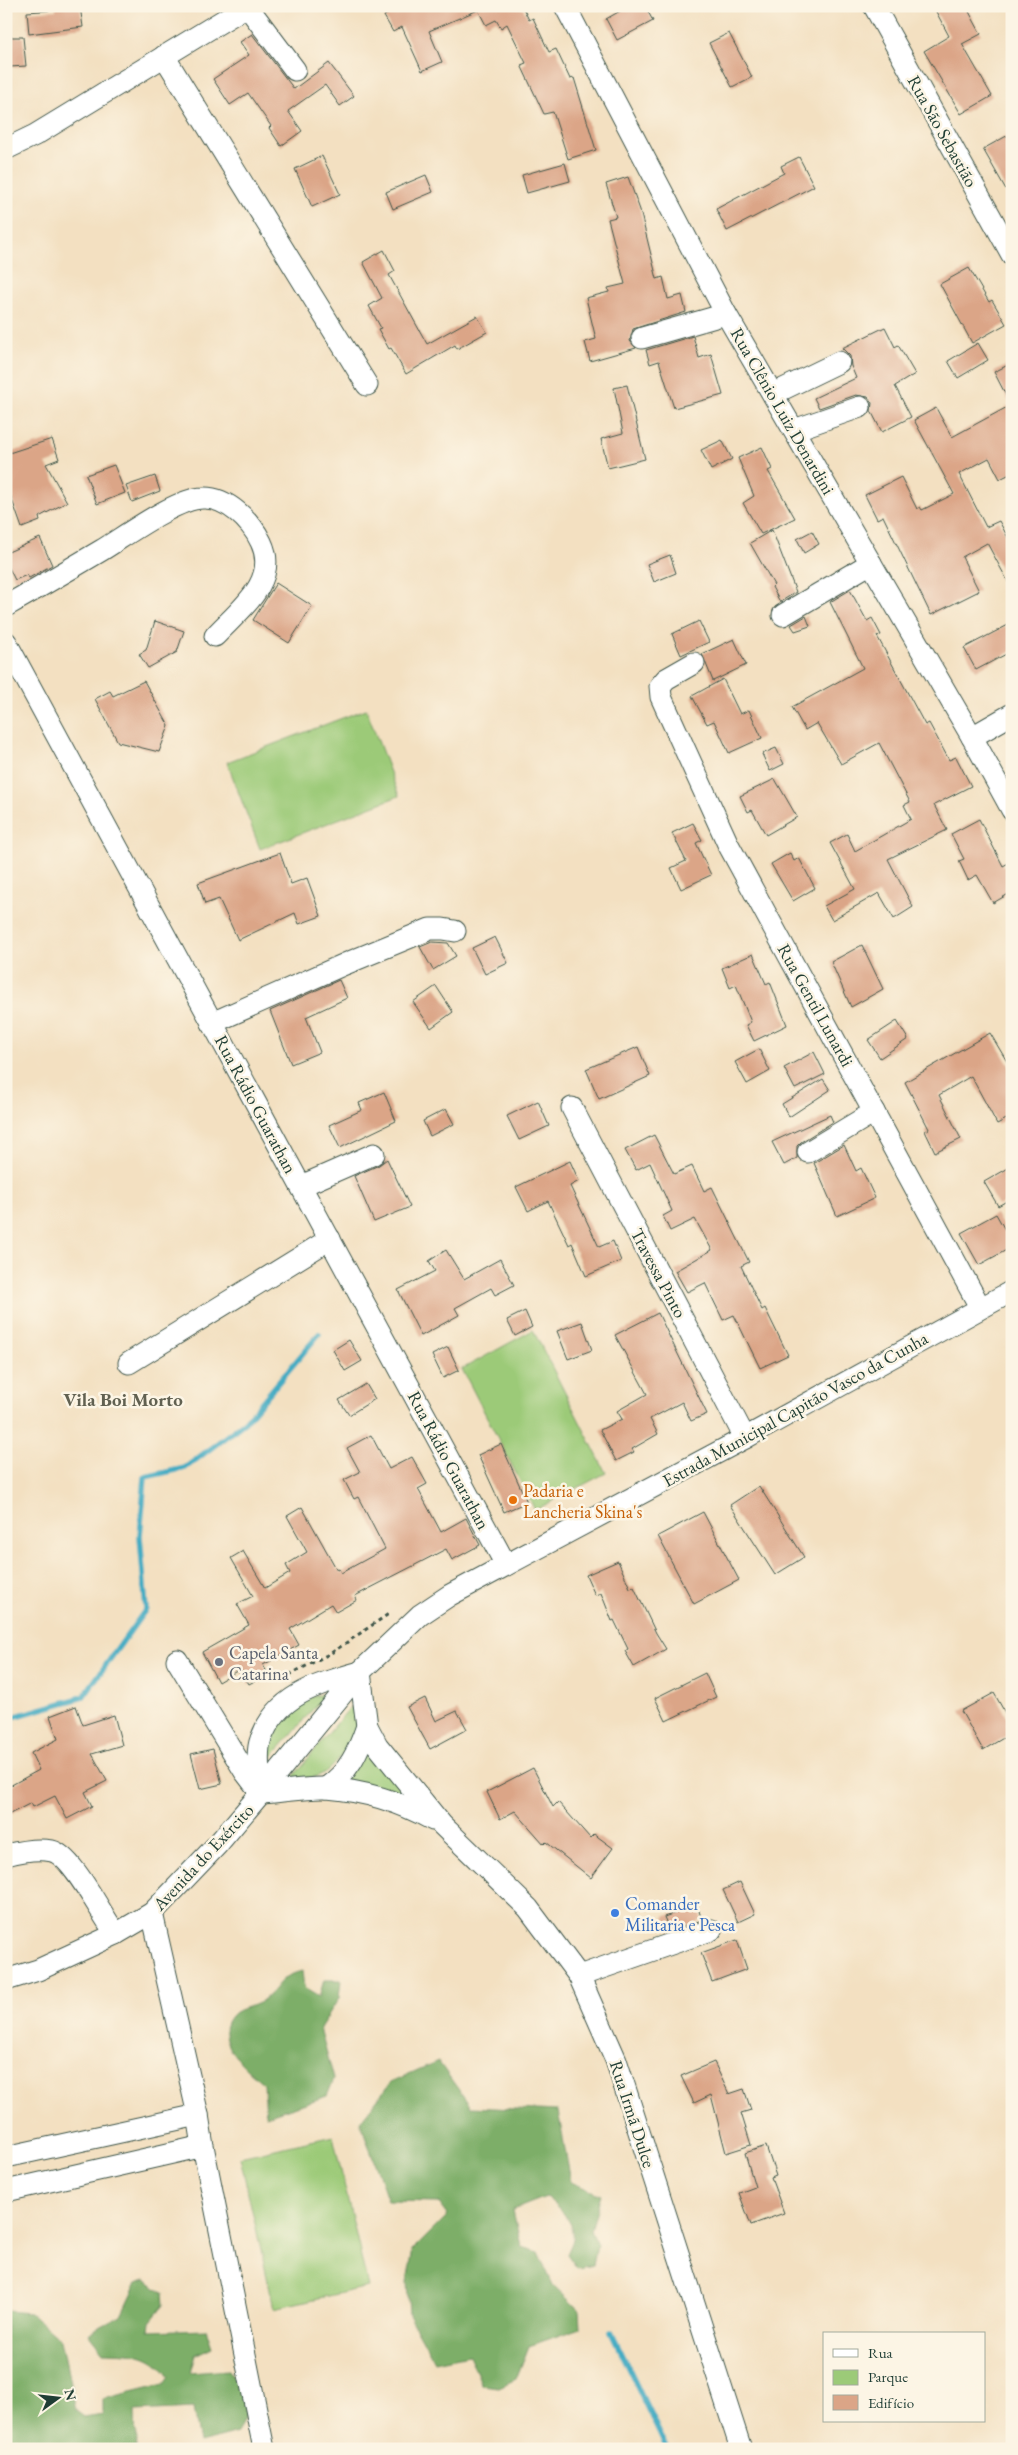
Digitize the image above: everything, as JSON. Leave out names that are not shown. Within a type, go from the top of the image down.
[{"type":"street","points":[[6,149],[35,135],[247,6],[295,70]]},
{"type":"street","name":"Rua Clênio Luiz Denardini","points":[[566,6],[726,314],[972,737],[1012,810]]},
{"type":"street","name":"Rua São Sebastião","points":[[874,6],[1012,255]]},
{"type":"street","points":[[164,56],[367,385]]},
{"type":"street","points":[[642,338],[726,314]]},
{"type":"street","points":[[773,394],[839,362]]},
{"type":"street","points":[[794,430],[860,407]]},
{"type":"street","points":[[6,606],[171,508],[202,498],[228,504],[243,518],[261,541],[268,565],[258,590],[215,636]]},
{"type":"street","points":[[782,616],[871,563]]},
{"type":"street","name":"Rua Rádio Guarathan","points":[[6,642],[506,1565]]},
{"type":"street","name":"Rua Gentil Lunardi","points":[[694,663],[666,679],[660,686],[661,697],[728,844],[980,1307]]},
{"type":"street","points":[[972,737],[1012,714]]},
{"type":"street","points":[[212,1023],[345,964],[430,930],[443,929],[455,931]]},
{"type":"street","name":"Travessa Pinto","points":[[572,1108],[746,1438]]},
{"type":"street","points":[[808,1152],[874,1112]]},
{"type":"street","points":[[301,1186],[374,1154]]},
{"type":"street","points":[[129,1364],[330,1239]]},
{"type":"street","name":"Estrada Municipal Capitão Vasco da Cunha","points":[[261,1793],[360,1672],[420,1614],[450,1595],[746,1438],[1012,1291]]},
{"type":"street","points":[[177,1660],[244,1772],[261,1793]]},
{"type":"street","points":[[261,1793],[260,1740],[282,1706],[312,1686],[360,1672]]},
{"type":"street","name":"Rua Irmã Dulce","points":[[360,1672],[367,1726],[377,1745],[442,1825],[528,1908],[579,1976],[616,2060],[741,2449]]},
{"type":"street","points":[[326,1788],[348,1769],[358,1752],[367,1726]]},
{"type":"street","name":"Rua Irmã Dulce","points":[[261,1793],[326,1788],[363,1794],[409,1806],[442,1825]]},
{"type":"street","name":"Avenida do Exército","points":[[6,1980],[38,1970],[116,1934],[152,1914],[217,1845],[261,1793]]},
{"type":"street","points":[[6,1855],[29,1849],[54,1851],[70,1865],[116,1934]]},
{"type":"street","points":[[152,1914],[198,2115],[202,2146],[264,2449]]},
{"type":"street","points":[[579,1976],[711,1930]]},
{"type":"street","points":[[6,2157],[198,2115]]},
{"type":"street","points":[[6,2191],[202,2146]]},
{"type":"green space","points":[[366,709],[399,796],[260,849],[227,762]]},
{"type":"green space","points":[[533,1330],[606,1473],[535,1510],[462,1369]]},
{"type":"green space","points":[[326,1694],[271,1758],[266,1750],[269,1740],[280,1721],[305,1700]]},
{"type":"green space","points":[[351,1706],[357,1729],[352,1741],[343,1754],[327,1771],[319,1776],[300,1779],[292,1778]]},
{"type":"green space","points":[[368,1746],[414,1800],[345,1780]]},
{"type":"green space","points":[[302,1971],[304,1988],[319,1997],[324,1980],[341,1980],[339,1998],[320,2028],[334,2079],[327,2096],[266,2116],[264,2084],[233,2054],[225,2034],[226,2025],[235,2012],[260,2002],[287,1977]]},
{"type":"green space","points":[[438,2061],[471,2107],[558,2111],[571,2182],[601,2195],[591,2230],[597,2246],[593,2265],[577,2268],[567,2254],[573,2239],[572,2227],[565,2215],[555,2205],[546,2197],[513,2210],[521,2247],[538,2252],[553,2285],[579,2310],[580,2328],[529,2346],[516,2379],[499,2387],[482,2385],[469,2355],[435,2362],[409,2315],[407,2282],[413,2250],[448,2215],[438,2202],[388,2201],[360,2121],[391,2082]]},
{"type":"green space","points":[[333,2136],[368,2287],[274,2308],[240,2157]]},
{"type":"green space","points":[[146,2279],[163,2293],[164,2305],[150,2322],[149,2331],[206,2329],[212,2347],[195,2355],[190,2373],[228,2370],[239,2385],[246,2415],[237,2433],[200,2443],[194,2408],[135,2411],[136,2449],[12,2449],[6,2435],[6,2311],[30,2313],[61,2340],[76,2411],[84,2417],[103,2414],[103,2399],[164,2384],[169,2377],[155,2362],[148,2358],[132,2353],[103,2352],[88,2333],[121,2316],[137,2282]]},
{"type":"building","points":[[55,6],[80,6],[83,27],[29,34],[27,12],[56,10]]},
{"type":"building","points":[[400,6],[522,6],[529,20],[533,18],[549,52],[556,49],[570,79],[574,78],[596,150],[568,159],[553,112],[544,114],[521,65],[526,63],[507,24],[501,28],[496,20],[486,25],[478,10],[429,31],[442,62],[422,71],[402,27],[393,32],[384,16]]},
{"type":"building","points":[[629,6],[645,6],[653,21],[617,40],[606,19]]},
{"type":"building","points":[[933,6],[966,6],[981,34],[962,44],[992,96],[961,114],[924,51],[949,36]]},
{"type":"building","points":[[729,33],[752,77],[732,87],[709,43]]},
{"type":"building","points":[[252,34],[294,89],[329,63],[354,96],[340,106],[325,85],[288,111],[302,131],[281,146],[269,128],[271,126],[248,93],[230,105],[213,79],[249,55],[240,42]]},
{"type":"building","points":[[9,37],[23,37],[26,66],[10,67]]},
{"type":"building","points":[[1012,133],[1012,200],[983,149]]},
{"type":"building","points":[[322,156],[340,194],[312,207],[295,169]]},
{"type":"building","points":[[799,157],[814,186],[727,231],[716,209],[784,173],[781,166]]},
{"type":"building","points":[[565,163],[570,181],[527,193],[522,175]]},
{"type":"building","points":[[426,175],[433,192],[393,209],[386,192]]},
{"type":"building","points":[[628,177],[640,210],[657,279],[663,277],[668,299],[682,295],[686,312],[633,329],[630,341],[636,348],[590,361],[585,342],[596,339],[586,298],[609,292],[608,288],[625,284],[608,219],[616,217],[606,184]]},
{"type":"building","points":[[384,250],[395,271],[389,275],[427,344],[477,316],[487,332],[457,349],[455,345],[406,374],[378,329],[381,328],[369,306],[382,298],[363,262]]},
{"type":"building","points":[[969,268],[989,302],[992,300],[1006,324],[972,343],[940,284]]},
{"type":"building","points":[[885,327],[895,347],[898,345],[915,374],[895,386],[911,417],[882,432],[871,411],[872,403],[868,397],[856,395],[819,408],[814,398],[856,378],[851,366],[850,356],[842,348]]},
{"type":"building","points":[[693,336],[699,358],[711,354],[723,395],[674,408],[659,361],[650,364],[646,350]]},
{"type":"building","points":[[978,343],[988,360],[958,378],[948,361]]},
{"type":"building","points":[[1012,363],[1012,473],[1000,479],[989,458],[959,474],[986,527],[999,521],[1012,545],[1012,589],[987,543],[962,557],[979,591],[931,615],[883,516],[877,519],[865,495],[901,477],[917,509],[920,507],[922,510],[954,494],[914,420],[936,408],[952,437],[1011,405],[994,372]]},
{"type":"building","points":[[627,385],[645,459],[608,468],[601,439],[623,433],[614,388]]},
{"type":"building","points":[[52,439],[59,459],[46,464],[67,502],[39,517],[40,521],[22,528],[6,483],[6,454]]},
{"type":"building","points":[[722,440],[732,459],[711,470],[701,450]]},
{"type":"building","points":[[762,447],[772,469],[768,471],[795,518],[761,534],[743,503],[754,496],[738,458]]},
{"type":"building","points":[[114,465],[125,493],[97,504],[86,475]]},
{"type":"building","points":[[155,476],[160,491],[132,502],[126,486]]},
{"type":"building","points":[[772,530],[796,592],[780,602],[772,587],[774,585],[750,543]]},
{"type":"building","points":[[812,531],[819,544],[804,553],[797,539]]},
{"type":"building","points":[[40,538],[52,565],[29,578],[27,575],[15,580],[6,562],[6,553]]},
{"type":"building","points":[[670,555],[676,573],[654,582],[647,564]]},
{"type":"building","points":[[276,583],[312,606],[289,643],[253,620]]},
{"type":"building","points":[[850,590],[867,621],[872,618],[881,635],[877,636],[925,725],[929,723],[949,760],[956,757],[971,786],[934,805],[947,830],[888,859],[913,907],[894,919],[879,893],[832,920],[824,906],[855,889],[830,843],[847,834],[855,851],[911,819],[904,805],[910,802],[879,743],[841,764],[817,723],[805,730],[792,707],[863,668],[830,602]]},
{"type":"building","points":[[806,616],[810,626],[795,631],[791,625]]},
{"type":"building","points":[[155,621],[184,631],[177,652],[148,668],[139,654],[146,650]]},
{"type":"building","points":[[699,621],[709,642],[681,655],[672,634]]},
{"type":"building","points":[[1012,623],[1012,651],[976,670],[964,648]]},
{"type":"building","points":[[734,639],[746,665],[713,681],[702,654]]},
{"type":"building","points":[[723,679],[740,714],[749,710],[762,738],[729,753],[714,721],[707,724],[692,696]]},
{"type":"building","points":[[144,681],[169,726],[159,752],[118,742],[95,699],[110,691],[113,696]]},
{"type":"building","points":[[776,748],[784,764],[770,771],[762,754]]},
{"type":"building","points":[[775,779],[797,817],[766,835],[752,810],[748,812],[740,796]]},
{"type":"building","points":[[979,819],[1003,866],[1012,861],[1012,892],[993,903],[977,875],[968,880],[959,861],[964,859],[951,834]]},
{"type":"building","points":[[693,823],[702,840],[696,843],[711,875],[681,889],[671,868],[686,861],[672,833]]},
{"type":"building","points":[[280,853],[291,884],[307,878],[321,916],[299,924],[295,913],[238,940],[219,899],[205,904],[198,883]]},
{"type":"building","points":[[790,853],[794,861],[799,858],[815,888],[793,901],[771,864]]},
{"type":"building","points":[[495,937],[508,963],[485,974],[472,948]]},
{"type":"building","points":[[432,942],[448,943],[456,956],[433,970],[420,947]]},
{"type":"building","points":[[862,945],[883,989],[851,1007],[831,962]]},
{"type":"building","points":[[753,954],[766,984],[770,982],[787,1025],[754,1041],[746,1025],[751,1022],[736,985],[730,988],[722,968]]},
{"type":"building","points":[[339,980],[347,998],[306,1017],[320,1052],[291,1064],[270,1011]]},
{"type":"building","points":[[436,986],[453,1012],[431,1028],[413,1002]]},
{"type":"building","points":[[897,1021],[908,1039],[880,1058],[868,1040]]},
{"type":"building","points":[[990,1033],[1012,1070],[1012,1116],[997,1124],[971,1076],[939,1095],[961,1139],[935,1152],[925,1131],[929,1129],[905,1082]]},
{"type":"building","points":[[638,1047],[650,1076],[599,1099],[586,1069]]},
{"type":"building","points":[[759,1049],[770,1071],[747,1084],[735,1062]]},
{"type":"building","points":[[814,1052],[825,1074],[795,1089],[784,1068]]},
{"type":"building","points":[[823,1079],[830,1090],[789,1117],[782,1104]]},
{"type":"building","points":[[384,1092],[396,1121],[340,1148],[329,1125],[362,1110],[359,1103]]},
{"type":"building","points":[[538,1101],[549,1126],[519,1140],[507,1116]]},
{"type":"building","points":[[446,1109],[454,1124],[430,1136],[423,1121]]},
{"type":"building","points":[[830,1115],[833,1122],[801,1142],[797,1146],[797,1158],[784,1165],[772,1142]]},
{"type":"building","points":[[654,1135],[674,1174],[692,1166],[704,1191],[712,1187],[749,1262],[741,1266],[762,1310],[765,1308],[788,1355],[760,1368],[734,1315],[723,1320],[705,1283],[687,1292],[675,1271],[712,1250],[695,1219],[670,1231],[663,1216],[672,1211],[650,1163],[636,1170],[625,1150]]},
{"type":"building","points":[[844,1145],[856,1171],[861,1168],[875,1198],[837,1216],[814,1163]]},
{"type":"building","points":[[387,1159],[410,1207],[374,1222],[354,1176],[379,1165]]},
{"type":"building","points":[[570,1161],[579,1181],[570,1186],[599,1247],[613,1241],[621,1261],[586,1276],[572,1243],[569,1245],[548,1201],[528,1211],[516,1187]]},
{"type":"building","points":[[1012,1166],[1012,1198],[998,1206],[984,1182]]},
{"type":"building","points":[[996,1214],[1012,1242],[1012,1247],[979,1265],[961,1233]]},
{"type":"building","points":[[446,1250],[464,1279],[500,1259],[514,1285],[495,1295],[491,1288],[455,1308],[459,1315],[421,1336],[398,1290],[435,1271],[429,1261]]},
{"type":"building","points":[[525,1311],[532,1327],[515,1336],[507,1320]]},
{"type":"building","points":[[658,1313],[707,1414],[691,1421],[682,1402],[650,1419],[658,1434],[632,1449],[634,1452],[616,1461],[600,1430],[622,1419],[617,1411],[647,1394],[615,1335]]},
{"type":"building","points":[[582,1322],[592,1350],[568,1359],[557,1331]]},
{"type":"building","points":[[349,1340],[362,1361],[345,1371],[333,1350]]},
{"type":"building","points":[[448,1347],[459,1370],[443,1378],[432,1355]]},
{"type":"building","points":[[366,1384],[375,1399],[349,1415],[339,1400]]},
{"type":"building","points":[[371,1435],[389,1469],[412,1457],[427,1484],[418,1489],[441,1532],[466,1518],[480,1545],[452,1560],[446,1549],[355,1596],[357,1600],[336,1612],[331,1604],[290,1629],[299,1645],[263,1665],[268,1674],[249,1684],[240,1669],[218,1682],[202,1652],[249,1625],[237,1604],[253,1596],[231,1558],[243,1551],[265,1588],[290,1573],[286,1565],[307,1552],[287,1516],[302,1507],[337,1570],[339,1569],[341,1573],[385,1549],[358,1497],[354,1499],[344,1480],[360,1472],[347,1448]]},
{"type":"building","points":[[501,1444],[527,1502],[504,1512],[478,1455]]},
{"type":"building","points":[[759,1486],[804,1557],[775,1575],[730,1505]]},
{"type":"building","points":[[703,1512],[739,1580],[694,1604],[658,1536]]},
{"type":"building","points":[[618,1561],[630,1588],[634,1587],[656,1633],[666,1649],[634,1667],[625,1651],[628,1649],[614,1620],[612,1621],[601,1593],[595,1595],[586,1575]]},
{"type":"building","points":[[705,1673],[716,1697],[666,1721],[655,1698]]},
{"type":"building","points":[[994,1693],[1012,1725],[1012,1733],[983,1750],[961,1711]]},
{"type":"building","points":[[425,1698],[436,1721],[457,1711],[467,1729],[430,1749],[407,1707]]},
{"type":"building","points":[[76,1706],[83,1725],[114,1715],[122,1745],[92,1754],[107,1781],[85,1792],[92,1806],[67,1819],[55,1796],[33,1807],[31,1803],[6,1816],[6,1788],[39,1770],[31,1753],[58,1739],[50,1716]]},
{"type":"building","points":[[213,1749],[222,1784],[200,1789],[191,1754]]},
{"type":"building","points":[[533,1768],[553,1807],[558,1802],[590,1838],[594,1834],[613,1848],[591,1878],[546,1842],[544,1844],[515,1811],[500,1819],[487,1792]]},
{"type":"building","points":[[740,1882],[755,1914],[738,1922],[723,1890]]},
{"type":"building","points":[[697,1905],[702,1920],[670,1931],[664,1917]]},
{"type":"building","points":[[737,1940],[747,1969],[712,1982],[701,1953]]},
{"type":"building","points":[[714,2062],[729,2094],[744,2089],[751,2110],[741,2113],[751,2145],[726,2153],[711,2095],[694,2103],[681,2076]]},
{"type":"building","points":[[766,2146],[776,2176],[771,2178],[784,2213],[751,2225],[739,2193],[755,2187],[745,2153]]},
{"type":"waterway","points":[[6,1719],[83,1697],[146,1609],[140,1536],[145,1477],[185,1468],[245,1422],[319,1334]]},
{"type":"waterway","points":[[611,2332],[667,2449]]},
{"type":"place","name":"Padaria e Lancheria Skina's","points":[[513,1500]]},
{"type":"place","name":"Capela Santa Catarina","points":[[219,1662]]},
{"type":"place","name":"Comander Militaria e Pesca","points":[[615,1913]]},
{"type":"district","name":"Vila Boi Morto","points":[[123,1399]]}]
